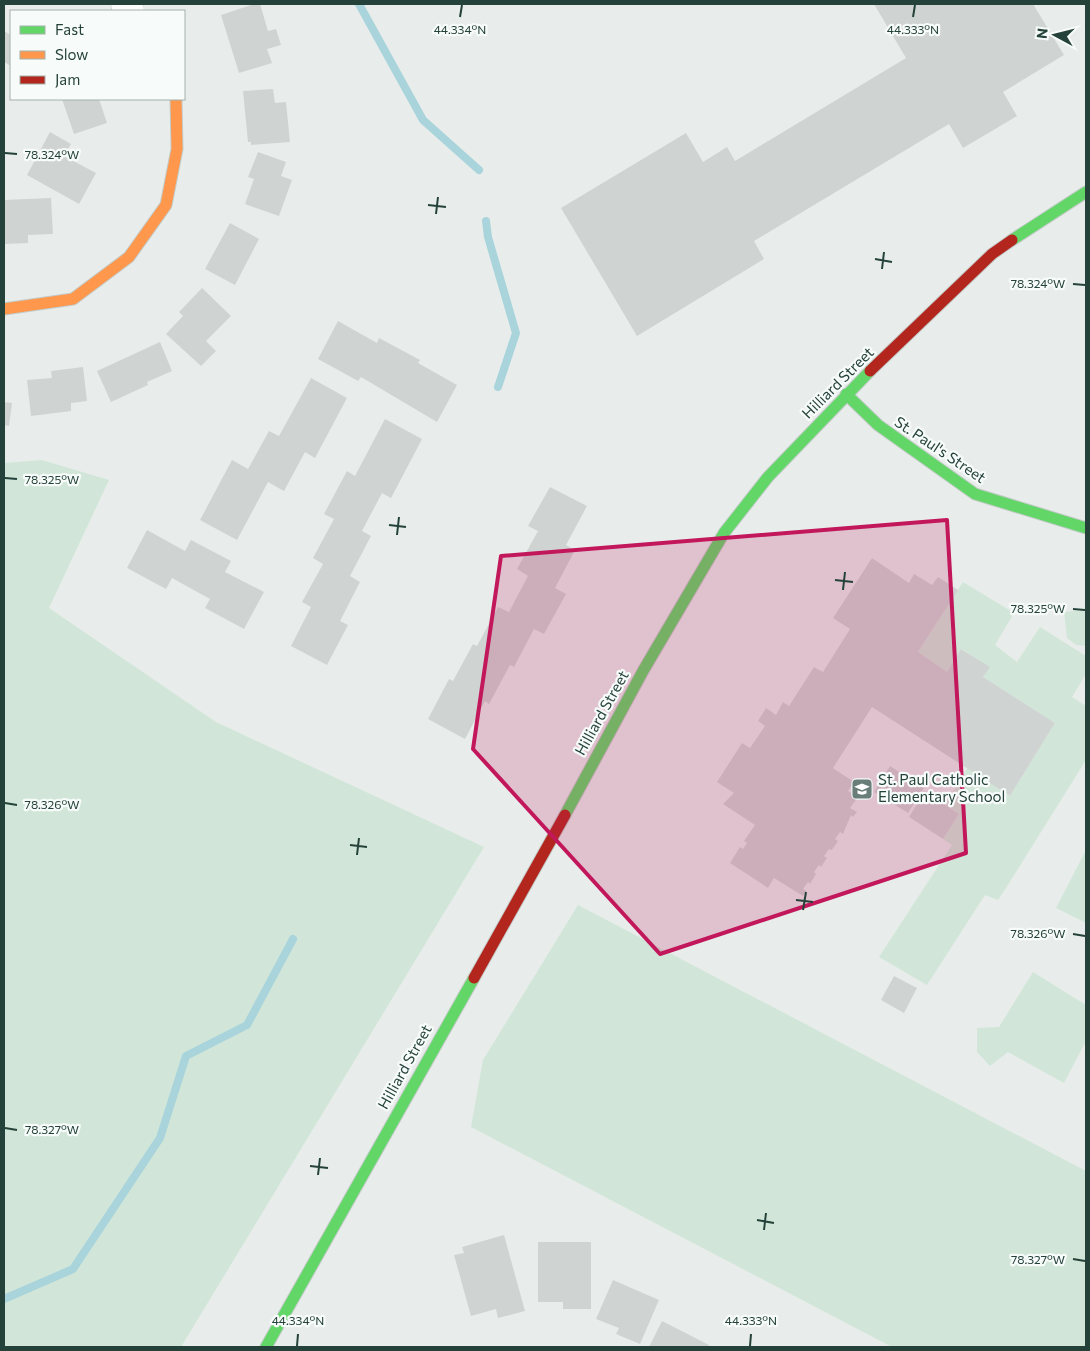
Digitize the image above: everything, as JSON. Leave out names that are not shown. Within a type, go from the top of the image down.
[{"type":"street","points":[[4,309],[73,298],[129,257],[166,205],[178,149],[176,100]]},
{"type":"street","name":"Hilliard Street","points":[[266,1347],[558,828],[643,671],[724,533],[768,477],[846,394],[992,254],[1086,192]]},
{"type":"street","name":"St. Paul's Street","points":[[846,394],[878,425],[975,494],[1086,528]]},
{"type":"highlighted area","points":[[947,520],[966,853],[660,954],[473,749],[501,556]]},
{"type":"green space","points":[[42,460],[109,480],[49,608],[216,722],[484,847],[181,1347],[4,1347],[4,463]]},
{"type":"green space","points":[[963,582],[1014,613],[995,645],[1017,662],[1040,627],[1086,656],[1086,674],[1072,697],[1086,706],[1086,760],[998,900],[985,895],[927,985],[879,957],[952,845],[943,839],[959,814],[946,804],[967,768],[1010,796],[1055,723],[983,677],[989,667],[962,649],[947,672],[918,652]]},
{"type":"green space","points":[[1086,610],[1086,646],[1076,645],[1067,638],[1064,612]]},
{"type":"green space","points":[[1086,850],[1086,923],[1056,908]]},
{"type":"green space","points":[[578,905],[1086,1171],[1086,1347],[892,1347],[471,1127],[483,1060]]},
{"type":"green space","points":[[1033,972],[1086,1005],[1086,1041],[1064,1083],[1008,1052],[990,1066],[977,1052],[977,1028],[999,1027]]},
{"type":"building","points":[[254,4],[260,4],[268,31],[276,29],[281,45],[267,49],[272,63],[239,73],[221,15]]},
{"type":"building","points":[[874,4],[1033,4],[1064,55],[1003,92],[1017,116],[963,148],[949,124],[754,241],[764,259],[637,336],[561,208],[686,133],[703,162],[727,147],[735,161],[906,58]]},
{"type":"building","points":[[4,31],[10,34],[10,65],[4,62]]},
{"type":"building","points":[[273,89],[275,103],[286,102],[290,142],[251,145],[251,142],[248,142],[243,91]]},
{"type":"building","points":[[62,100],[99,100],[107,123],[74,134]]},
{"type":"building","points":[[50,132],[71,144],[64,156],[96,173],[79,204],[27,175]]},
{"type":"building","points":[[258,152],[286,162],[281,176],[292,180],[279,216],[245,204],[254,179],[248,177]]},
{"type":"building","points":[[51,198],[53,234],[28,235],[28,243],[4,244],[4,200]]},
{"type":"building","points":[[230,223],[259,239],[235,285],[205,269]]},
{"type":"building","points":[[202,288],[231,316],[206,341],[216,351],[201,366],[166,334],[183,316],[179,312]]},
{"type":"building","points":[[338,321],[377,343],[379,338],[420,360],[418,363],[457,385],[437,422],[361,377],[358,381],[318,359]]},
{"type":"building","points":[[160,342],[172,371],[147,382],[148,385],[111,402],[97,371]]},
{"type":"building","points":[[83,367],[87,401],[71,403],[71,411],[31,416],[27,380],[52,378],[51,371]]},
{"type":"building","points":[[311,378],[347,398],[315,458],[305,452],[284,491],[268,482],[237,540],[200,520],[232,460],[248,469],[269,431],[279,436]]},
{"type":"building","points":[[4,402],[12,403],[9,426],[4,425]]},
{"type":"building","points":[[385,419],[422,439],[391,498],[382,493],[362,531],[371,536],[350,576],[360,582],[340,621],[348,625],[327,665],[291,646],[311,607],[302,602],[323,564],[313,558],[334,519],[324,514],[347,471],[355,476]]},
{"type":"building","points":[[550,487],[587,506],[566,545],[575,550],[555,588],[566,594],[544,634],[534,629],[514,667],[510,665],[489,704],[485,701],[465,739],[428,719],[449,679],[453,681],[473,644],[477,646],[498,607],[509,612],[528,576],[517,569],[538,531],[528,526]]},
{"type":"building","points":[[147,530],[185,551],[191,540],[231,561],[225,572],[264,592],[244,629],[205,608],[210,599],[172,578],[166,589],[127,568]]},
{"type":"building","points":[[872,558],[909,583],[914,574],[932,585],[938,577],[958,590],[918,652],[947,672],[961,649],[990,667],[983,677],[1055,723],[1010,796],[872,707],[833,768],[854,782],[848,791],[858,797],[850,808],[857,812],[853,817],[851,815],[843,834],[840,832],[835,839],[838,841],[832,850],[829,849],[824,856],[827,858],[821,867],[819,865],[814,872],[816,874],[810,884],[808,882],[803,889],[806,891],[803,896],[774,878],[768,888],[730,863],[740,847],[743,849],[747,843],[744,841],[755,825],[723,804],[734,793],[717,782],[742,743],[750,748],[765,726],[758,721],[766,708],[776,715],[783,702],[789,706],[814,667],[823,672],[850,629],[833,618]]},
{"type":"building","points":[[890,766],[924,788],[908,813],[874,792]]},
{"type":"building","points":[[925,791],[959,814],[943,839],[909,817]]},
{"type":"building","points":[[894,976],[917,988],[904,1013],[881,1000]]},
{"type":"building","points":[[504,1235],[525,1311],[498,1318],[496,1309],[471,1316],[454,1255],[464,1253],[462,1247]]},
{"type":"building","points":[[538,1242],[591,1242],[591,1309],[563,1309],[563,1302],[538,1302]]},
{"type":"building","points":[[613,1280],[659,1300],[640,1344],[616,1334],[619,1328],[596,1319]]},
{"type":"building","points":[[662,1321],[709,1345],[708,1347],[649,1347]]},
{"type":"waterway","points":[[359,4],[423,120],[479,170]]},
{"type":"waterway","points":[[486,221],[488,237],[516,333],[498,387]]},
{"type":"waterway","points":[[4,1299],[73,1269],[160,1138],[186,1056],[247,1025],[293,939]]},
{"type":"traffic: fast","points":[[1012,240],[1086,192]]},
{"type":"traffic: fast","points":[[565,815],[643,671],[724,533],[768,477],[870,371]]},
{"type":"traffic: fast","points":[[846,394],[878,425],[975,494],[1086,528]]},
{"type":"traffic: fast","points":[[266,1347],[474,978]]},
{"type":"traffic: slow","points":[[4,309],[73,299],[129,257],[166,205],[177,149],[176,100]]},
{"type":"traffic: jam","points":[[870,371],[992,254],[1012,240]]},
{"type":"traffic: jam","points":[[474,978],[565,815]]},
{"type":"place","name":"St. Paul Catholic Elementary School","points":[[862,789]]}]
